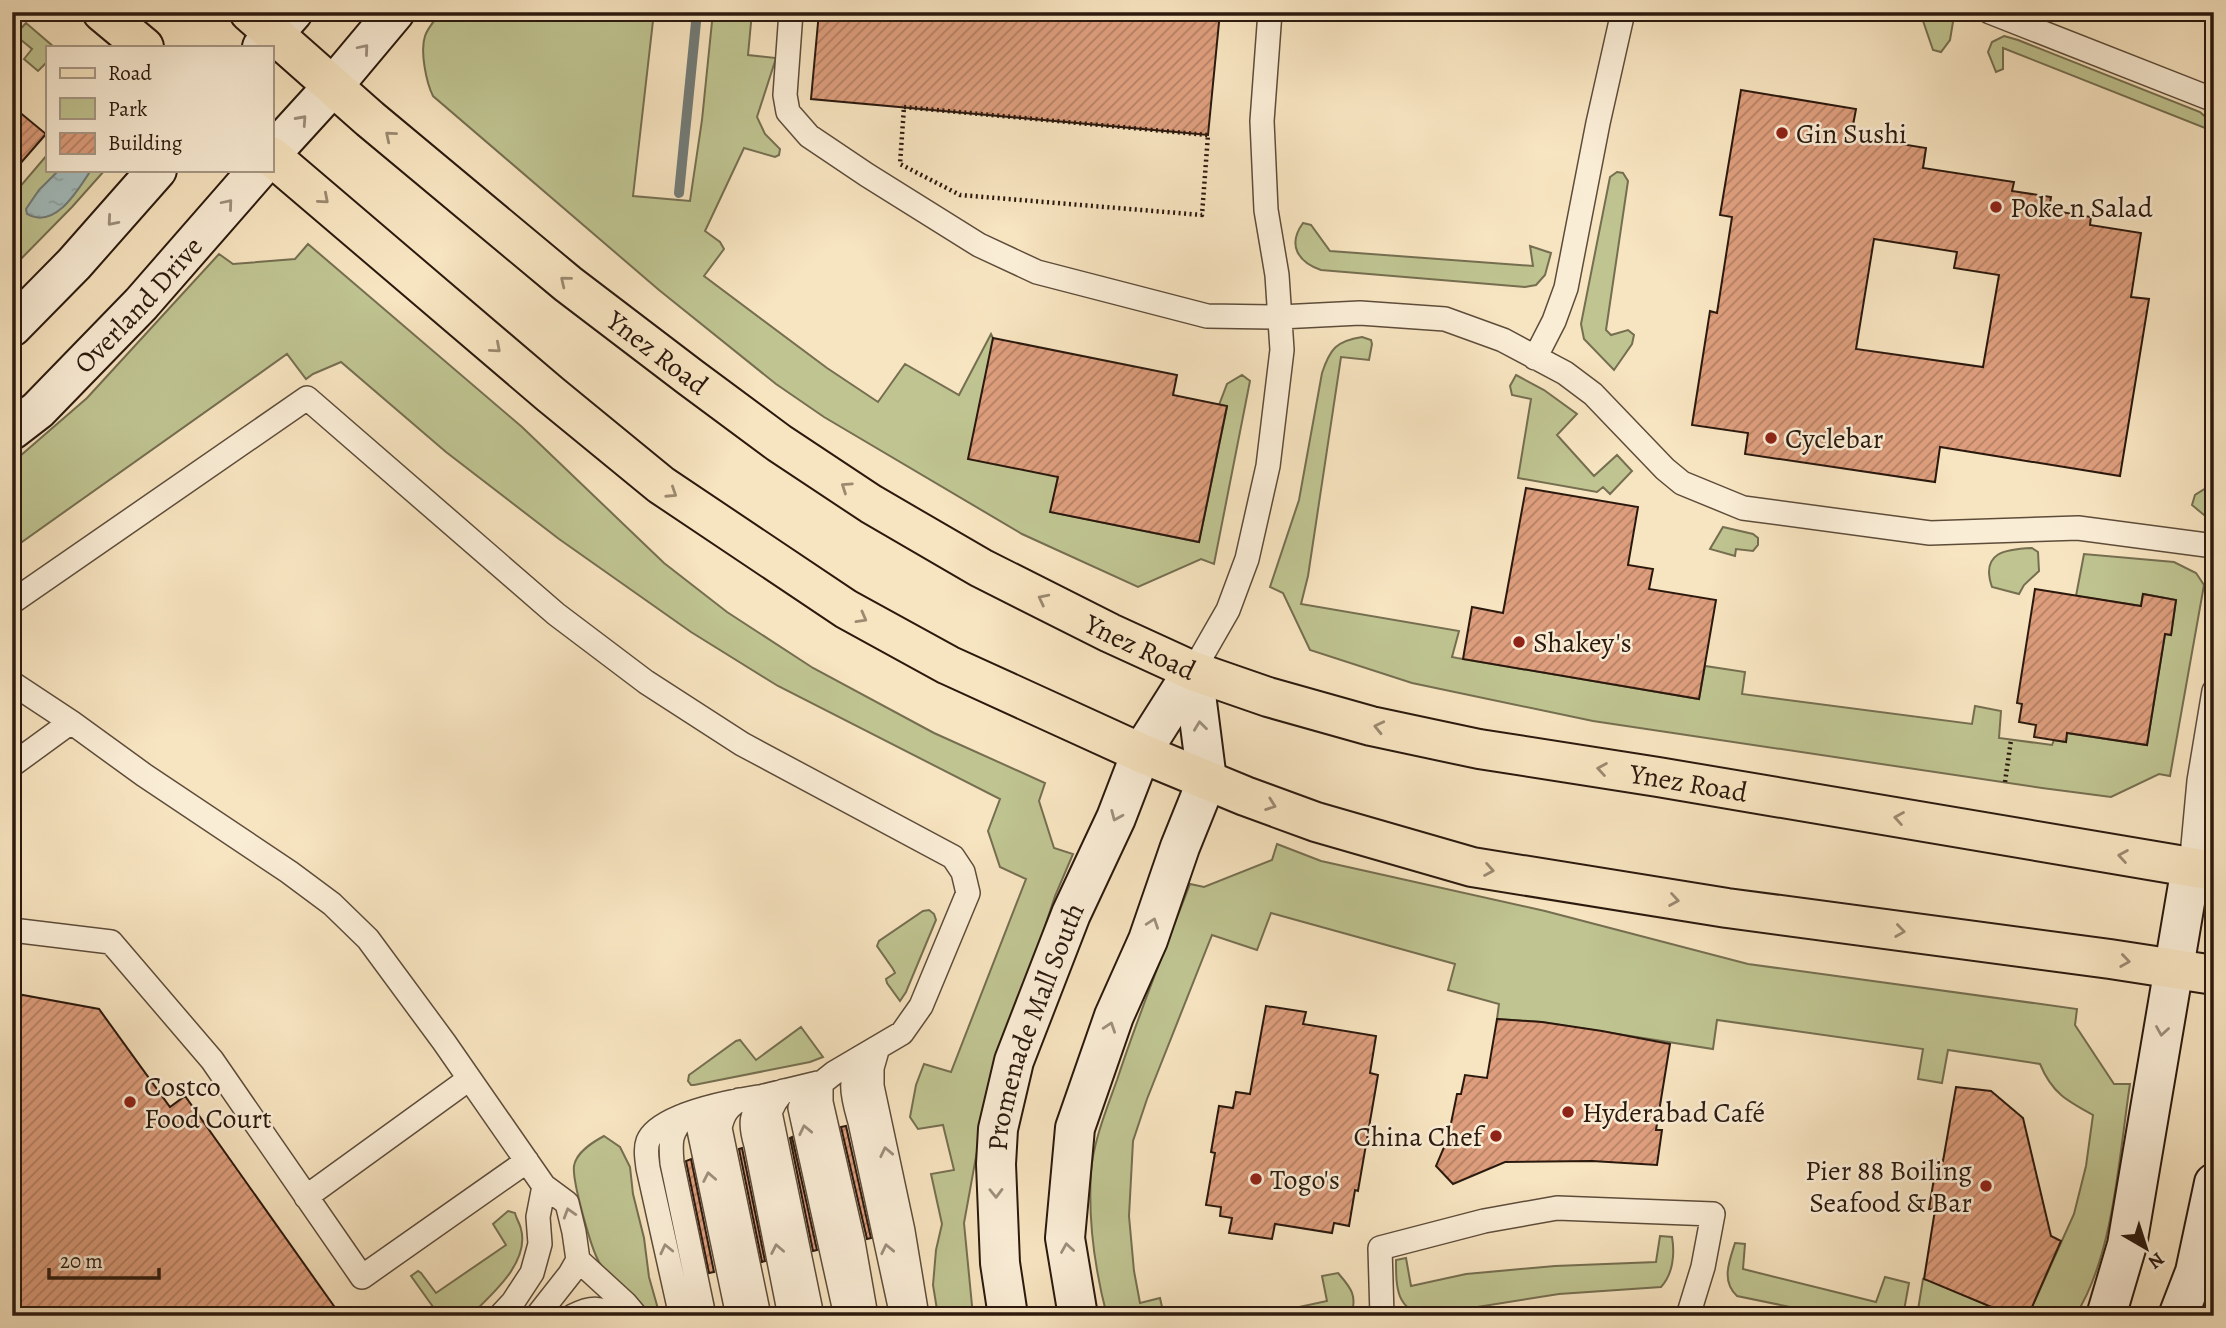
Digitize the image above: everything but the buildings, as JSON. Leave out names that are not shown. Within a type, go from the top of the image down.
[{"type":"main road","points":[[102,12],[143,46]]},
{"type":"main road","name":"Ynez Road","points":[[269,26],[333,86],[568,284],[779,443],[871,504],[981,568],[1193,671],[1268,697],[1346,719],[1479,749],[2202,869]]},
{"type":"main road","points":[[273,157],[550,394],[661,485],[846,609],[948,665],[1141,753],[1316,822],[1472,867],[1727,908],[2214,975]]},
{"type":"street","points":[[273,153],[395,12]]},
{"type":"street","points":[[12,327],[74,264],[155,172]]},
{"type":"street","name":"Overland Drive","points":[[12,430],[38,410],[141,304],[256,172]]},
{"type":"street","points":[[1079,1316],[1065,1238],[1075,1128],[1114,1016],[1148,940],[1180,847],[1207,780],[1193,671]]},
{"type":"street","name":"Promenade Mall South","points":[[1009,1316],[999,1263],[997,1140],[1014,1061],[1071,914],[1116,818],[1141,753],[1193,671]]},
{"type":"street","points":[[2106,1316],[2127,1245],[2173,968],[2202,869]]},
{"type":"street","points":[[2178,1316],[2195,1272],[2214,1183]]},
{"type":"lane","points":[[791,12],[785,95],[788,112],[809,136],[979,245],[1037,272],[1207,316],[1280,317],[1360,313],[1445,319],[1503,340],[1564,373],[1593,394],[1665,469],[1682,483],[1743,508],[1930,533],[2078,528],[2214,546]]},
{"type":"lane","points":[[1193,671],[1228,610],[1247,559],[1268,466],[1282,350],[1277,275],[1266,209],[1262,121],[1270,12]]},
{"type":"lane","points":[[1535,358],[1555,321],[1566,288],[1598,122],[1623,12]]},
{"type":"lane","points":[[1990,12],[2214,100]]},
{"type":"lane","points":[[12,602],[307,398],[556,614],[646,682],[742,744],[953,857],[963,872],[968,893],[921,1006],[902,1032],[821,1083],[805,1096],[800,1108],[846,1316]]},
{"type":"lane","points":[[12,683],[289,872],[332,904],[369,939],[544,1186],[567,1203],[575,1232],[578,1260],[570,1275],[537,1316]]},
{"type":"lane","points":[[2202,869],[2199,780],[2214,691]]},
{"type":"lane","points":[[12,765],[71,722]]},
{"type":"lane","points":[[12,930],[111,942],[212,1060],[362,1277],[527,1161]]},
{"type":"lane","points":[[878,1047],[858,1065],[852,1094],[902,1316]]},
{"type":"lane","points":[[878,1047],[872,1068],[872,1086],[903,1231],[917,1316]]},
{"type":"lane","points":[[306,1197],[469,1079]]},
{"type":"lane","points":[[681,1316],[648,1168],[649,1138],[659,1128],[685,1115],[733,1101],[821,1083]]},
{"type":"lane","points":[[821,1083],[821,1102],[853,1242],[866,1316]]},
{"type":"lane","points":[[773,1093],[752,1114],[750,1127],[756,1145],[790,1316]]},
{"type":"lane","points":[[773,1093],[775,1102],[770,1112],[812,1316]]},
{"type":"lane","points":[[733,1101],[712,1110],[704,1118],[699,1130],[738,1316]]},
{"type":"lane","points":[[733,1101],[722,1116],[720,1128],[759,1316]]},
{"type":"lane","points":[[685,1115],[674,1128],[670,1139],[672,1163],[704,1316]]},
{"type":"lane","points":[[500,1316],[532,1273],[540,1244],[538,1217],[544,1186]]},
{"type":"lane","points":[[1382,1316],[1380,1248],[1484,1221],[1557,1208],[1713,1214],[1703,1267],[1688,1316]]},
{"type":"lane","points":[[578,1260],[636,1316]]},
{"type":"lane","points":[[573,1316],[586,1309],[608,1312],[611,1316]]},
{"type":"path","points":[[12,19],[18,12]]},
{"type":"path","points":[[904,107],[1208,135],[1202,215],[960,195],[900,164],[904,107]]},
{"type":"path","points":[[2005,782],[2011,740]]},
{"type":"green space","points":[[441,12],[654,12],[633,196],[690,201],[702,120],[713,12],[752,12],[748,55],[776,58],[757,117],[765,134],[780,149],[779,155],[775,157],[744,148],[705,231],[720,242],[724,249],[704,276],[827,368],[878,402],[905,364],[959,395],[991,334],[1058,477],[1051,512],[1199,542],[1227,407],[1219,405],[1227,384],[1242,375],[1250,381],[1214,564],[1201,559],[1138,587],[1022,534],[824,417],[776,384],[659,290],[433,96],[424,66],[423,50],[428,29]]},
{"type":"green space","points":[[1890,12],[1937,12],[1953,22],[1950,40],[1941,52],[1933,50],[1923,21]]},
{"type":"green space","points":[[26,23],[53,46],[46,46],[46,63],[38,71],[24,59],[32,49],[15,35]]},
{"type":"green space","points":[[2004,36],[2200,112],[2209,120],[2210,130],[2003,48],[2003,69],[1996,72],[1988,52],[1992,42]]},
{"type":"green space","points":[[46,156],[46,172],[103,172],[12,268],[12,196]]},
{"type":"green space","points":[[1617,172],[1623,173],[1628,181],[1606,330],[1611,335],[1628,330],[1634,335],[1632,344],[1614,370],[1584,339],[1581,324],[1610,177]]},
{"type":"green space","points":[[1303,223],[1311,225],[1330,251],[1533,266],[1530,246],[1551,253],[1545,275],[1536,285],[1525,287],[1321,270],[1306,262],[1297,252],[1296,238]]},
{"type":"green space","points":[[308,244],[522,427],[664,563],[727,612],[813,668],[934,733],[1045,783],[1039,801],[1054,848],[1073,854],[1055,896],[985,1107],[964,1223],[973,1316],[938,1316],[933,1285],[936,1250],[942,1224],[931,1174],[954,1170],[943,1125],[918,1129],[910,1117],[916,1085],[924,1064],[951,1072],[1026,879],[1000,867],[988,831],[1000,799],[778,686],[691,632],[559,539],[446,452],[341,362],[306,379],[287,354],[12,549],[12,463],[87,398],[219,254],[233,264],[295,259]]},
{"type":"green space","points":[[1362,337],[1371,340],[1369,360],[1341,357],[1308,576],[1301,604],[1459,631],[1452,657],[1699,699],[1705,666],[1745,672],[1742,694],[1972,724],[1975,706],[2001,711],[1999,738],[2052,745],[2054,740],[2066,742],[2067,733],[2147,745],[2165,634],[2171,635],[2176,600],[2143,594],[2141,606],[2076,596],[2084,554],[2174,562],[2196,573],[2204,585],[2170,776],[2159,774],[2111,797],[2042,788],[1593,721],[1412,683],[1310,650],[1283,593],[1270,587],[1299,500],[1322,373],[1335,348],[1346,341]]},
{"type":"green space","points":[[1516,375],[1544,390],[1577,414],[1557,435],[1594,476],[1617,455],[1632,471],[1610,494],[1603,487],[1597,492],[1518,478],[1531,399],[1512,395],[1510,386]]},
{"type":"green space","points":[[2214,483],[2214,512],[2204,515],[2192,505],[2195,495]]},
{"type":"green space","points":[[1723,527],[1753,534],[1758,538],[1758,545],[1753,551],[1736,549],[1735,556],[1710,549]]},
{"type":"green space","points":[[2032,548],[2038,552],[2039,571],[2024,585],[2019,594],[1992,587],[1990,566],[1998,555]]},
{"type":"green space","points":[[1277,844],[1321,861],[1545,911],[1748,964],[2077,1009],[2075,1025],[2114,1084],[2130,1084],[2107,1235],[2088,1292],[2075,1316],[2028,1316],[2074,1214],[2086,1166],[2093,1115],[2061,1095],[2040,1064],[1948,1050],[1942,1083],[1918,1079],[1923,1049],[1717,1020],[1713,1049],[1541,1022],[1497,1019],[1499,1004],[1448,990],[1455,964],[1271,913],[1257,950],[1212,935],[1133,1141],[1129,1216],[1134,1271],[1140,1303],[1160,1298],[1164,1316],[1107,1316],[1093,1245],[1091,1172],[1101,1125],[1134,1030],[1190,884],[1204,887],[1272,860]]},
{"type":"green space","points":[[929,910],[936,920],[900,1001],[886,979],[895,973],[877,946],[879,941],[923,911]]},
{"type":"green space","points":[[801,1027],[823,1057],[810,1062],[694,1085],[688,1081],[689,1075],[736,1041],[740,1040],[756,1060]]},
{"type":"green space","points":[[604,1136],[620,1147],[630,1167],[649,1277],[660,1316],[646,1316],[610,1276],[599,1262],[587,1229],[574,1166],[581,1152]]},
{"type":"green space","points":[[508,1211],[515,1213],[522,1242],[520,1254],[507,1277],[470,1316],[430,1316],[436,1311],[411,1276],[418,1271],[421,1273],[436,1293],[506,1245],[493,1224]]},
{"type":"green space","points":[[1660,1236],[1672,1237],[1673,1250],[1671,1270],[1661,1287],[1559,1294],[1427,1315],[1409,1309],[1400,1296],[1396,1279],[1396,1260],[1406,1258],[1411,1286],[1466,1274],[1555,1266],[1656,1262]]},
{"type":"green space","points":[[1735,1243],[1745,1244],[1743,1269],[1876,1302],[1885,1277],[1909,1283],[1903,1316],[1834,1316],[1737,1296],[1728,1278]]},
{"type":"green space","points":[[1338,1273],[1352,1292],[1354,1302],[1351,1316],[1257,1316],[1327,1301],[1322,1276]]},
{"type":"green space","points":[[1923,1279],[1955,1286],[1954,1291],[2013,1316],[1917,1316]]},
{"type":"water","points":[[57,172],[90,172],[65,206],[47,217],[37,218],[27,214],[26,209],[39,190]]},
{"type":"waterway","points":[[679,193],[697,12]]},
{"type":"place","name":"Gin Sushi","points":[[1782,133]]},
{"type":"place","name":"Poke n Salad","points":[[1996,207]]},
{"type":"place","name":"Cyclebar","points":[[1771,438]]},
{"type":"place","name":"Shakey's","points":[[1519,642]]},
{"type":"place","name":"Costco Food Court","points":[[130,1102]]},
{"type":"place","name":"Hyderabad Café","points":[[1568,1112]]},
{"type":"place","name":"China Chef","points":[[1496,1136]]},
{"type":"place","name":"Togo's","points":[[1256,1179]]},
{"type":"place","name":"Pier 88 Boiling Seafood & Bar","points":[[1986,1186]]}]
